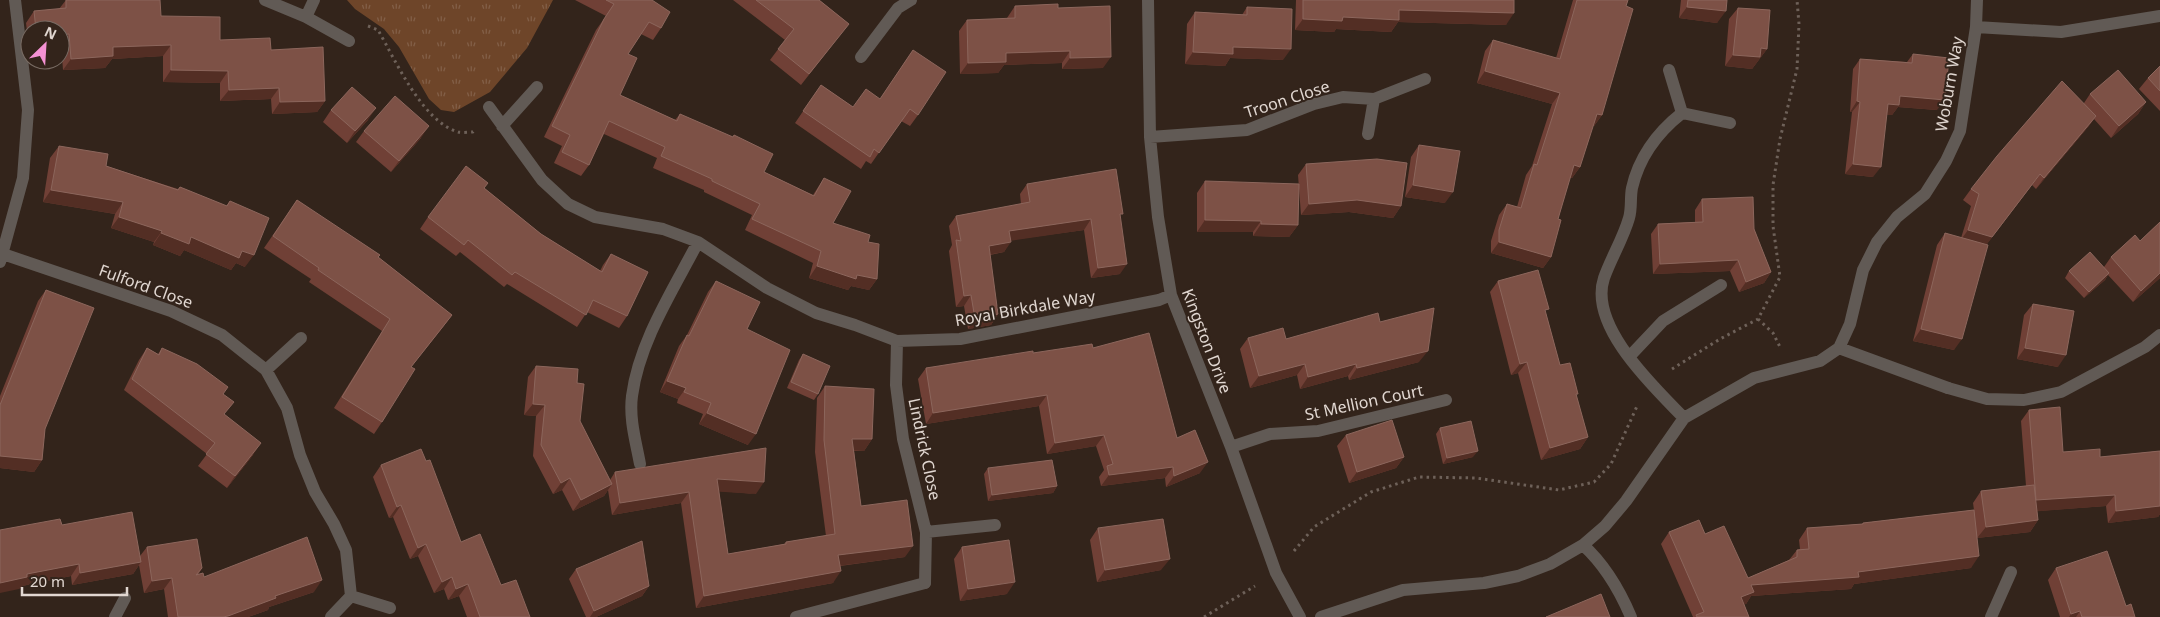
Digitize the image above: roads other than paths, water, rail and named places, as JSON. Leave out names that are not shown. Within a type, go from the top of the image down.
[{"type":"street","points":[[2,258],[23,178],[28,110],[15,0]]},
{"type":"street","points":[[265,0],[306,17],[349,41]]},
{"type":"street","points":[[306,17],[314,0]]},
{"type":"street","points":[[861,57],[894,4],[911,0]]},
{"type":"street","name":"Kingston Drive","points":[[1148,0],[1150,137],[1158,217],[1171,295],[1231,447],[1276,573],[1300,617]]},
{"type":"street","name":"Woburn Way","points":[[1840,348],[1850,324],[1863,270],[1877,242],[1897,217],[1925,194],[1946,161],[1960,131],[1976,27],[1977,0]]},
{"type":"street","points":[[1976,27],[2062,32],[2160,16]]},
{"type":"street","points":[[1669,70],[1682,113]]},
{"type":"street","name":"Troon Close","points":[[1150,137],[1247,130],[1314,104],[1343,97],[1374,99],[1425,79]]},
{"type":"street","points":[[502,126],[537,87]]},
{"type":"street","points":[[1368,134],[1374,99]]},
{"type":"street","name":"Royal Birkdale Way","points":[[489,107],[542,180],[568,204],[595,217],[662,229],[698,242],[767,288],[816,313],[856,325],[897,341],[960,339],[1159,300],[1171,295]]},
{"type":"street","points":[[1682,113],[1663,130],[1638,167],[1632,190],[1630,216],[1603,280],[1602,301],[1610,330],[1653,385],[1684,418]]},
{"type":"street","points":[[1682,113],[1730,123]]},
{"type":"street","points":[[640,464],[633,428],[632,397],[639,367],[651,334],[698,242]]},
{"type":"street","name":"Fulford Close","points":[[2,258],[171,311],[222,335],[266,370],[287,408],[300,454],[315,492],[334,524],[346,550],[352,596]]},
{"type":"street","points":[[1629,356],[1663,322],[1721,285]]},
{"type":"street","points":[[1321,617],[1403,590],[1484,583],[1518,576],[1550,564],[1582,545],[1605,526],[1626,501],[1684,418],[1754,378],[1820,361],[1840,348],[1948,388],[1987,399],[2024,400],[2061,392],[2145,347],[2160,334]]},
{"type":"street","points":[[266,370],[301,338]]},
{"type":"street","name":"Lindrick Close","points":[[796,617],[925,583],[926,532],[902,430],[896,385],[897,341]]},
{"type":"street","name":"St Mellion Court","points":[[1231,447],[1270,434],[1318,431],[1446,400]]},
{"type":"street","points":[[926,532],[995,525]]},
{"type":"street","points":[[1582,545],[1595,556],[1622,596],[1631,617]]},
{"type":"street","points":[[1991,617],[2011,572]]},
{"type":"street","points":[[331,617],[352,596],[390,608]]},
{"type":"street","points":[[115,617],[125,598]]}]
